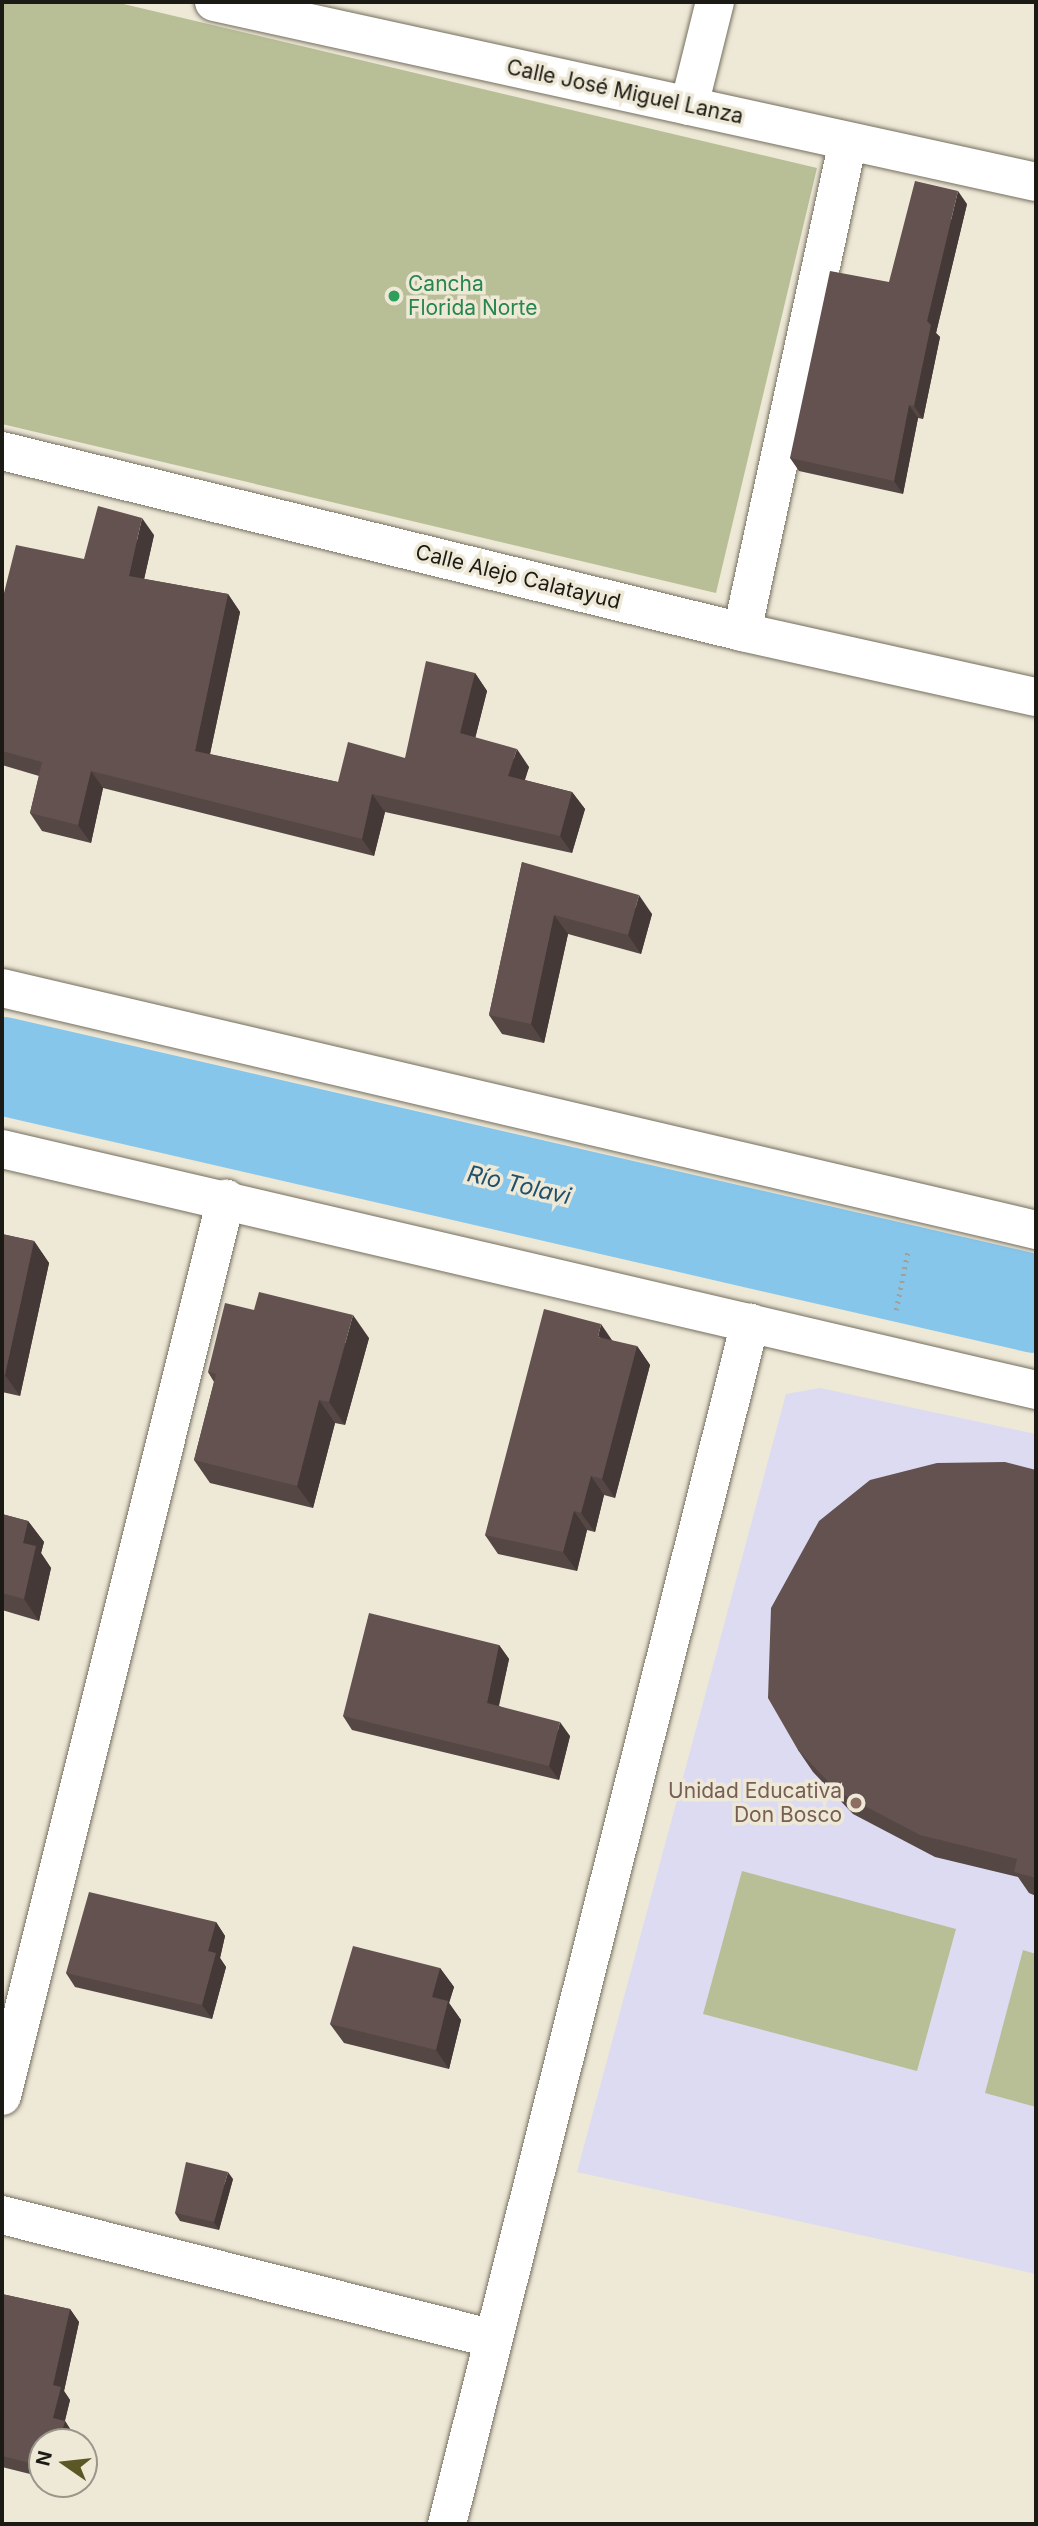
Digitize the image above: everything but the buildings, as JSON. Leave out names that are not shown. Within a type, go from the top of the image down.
[{"type":"street","name":"Calle José Miguel Lanza","points":[[214,2],[1036,182]]},
{"type":"street","points":[[689,106],[715,2]]},
{"type":"street","points":[[742,632],[848,141]]},
{"type":"street","name":"Calle Alejo Calatayud","points":[[2,451],[742,632],[1036,697]]},
{"type":"street","points":[[2,988],[1036,1230]]},
{"type":"street","points":[[2,1149],[226,1199],[1036,1390]]},
{"type":"street","points":[[2,2096],[226,1199]]},
{"type":"street","points":[[447,2524],[750,1323]]},
{"type":"street","points":[[2,2215],[494,2339]]},
{"type":"path","points":[[898,1294],[908,1251]]},
{"type":"shaded area","name":"Unidad Educativa Don Bosco","points":[[820,1388],[1036,1434],[1036,2274],[577,2172],[786,1394]]},
{"type":"green space","name":"Cancha Florida Norte","points":[[2,2],[115,2],[817,168],[716,593],[2,424]]},
{"type":"green space","points":[[742,1871],[956,1929],[917,2071],[703,2014]]},
{"type":"green space","points":[[1023,1950],[1036,1954],[1036,2107],[985,2093]]},
{"type":"waterway","name":"Río Tolavi","points":[[2,1066],[1036,1304]]},
{"type":"place","name":"Cancha Florida Norte","points":[[394,296]]},
{"type":"place","name":"Unidad Educativa Don Bosco","points":[[856,1803]]}]
